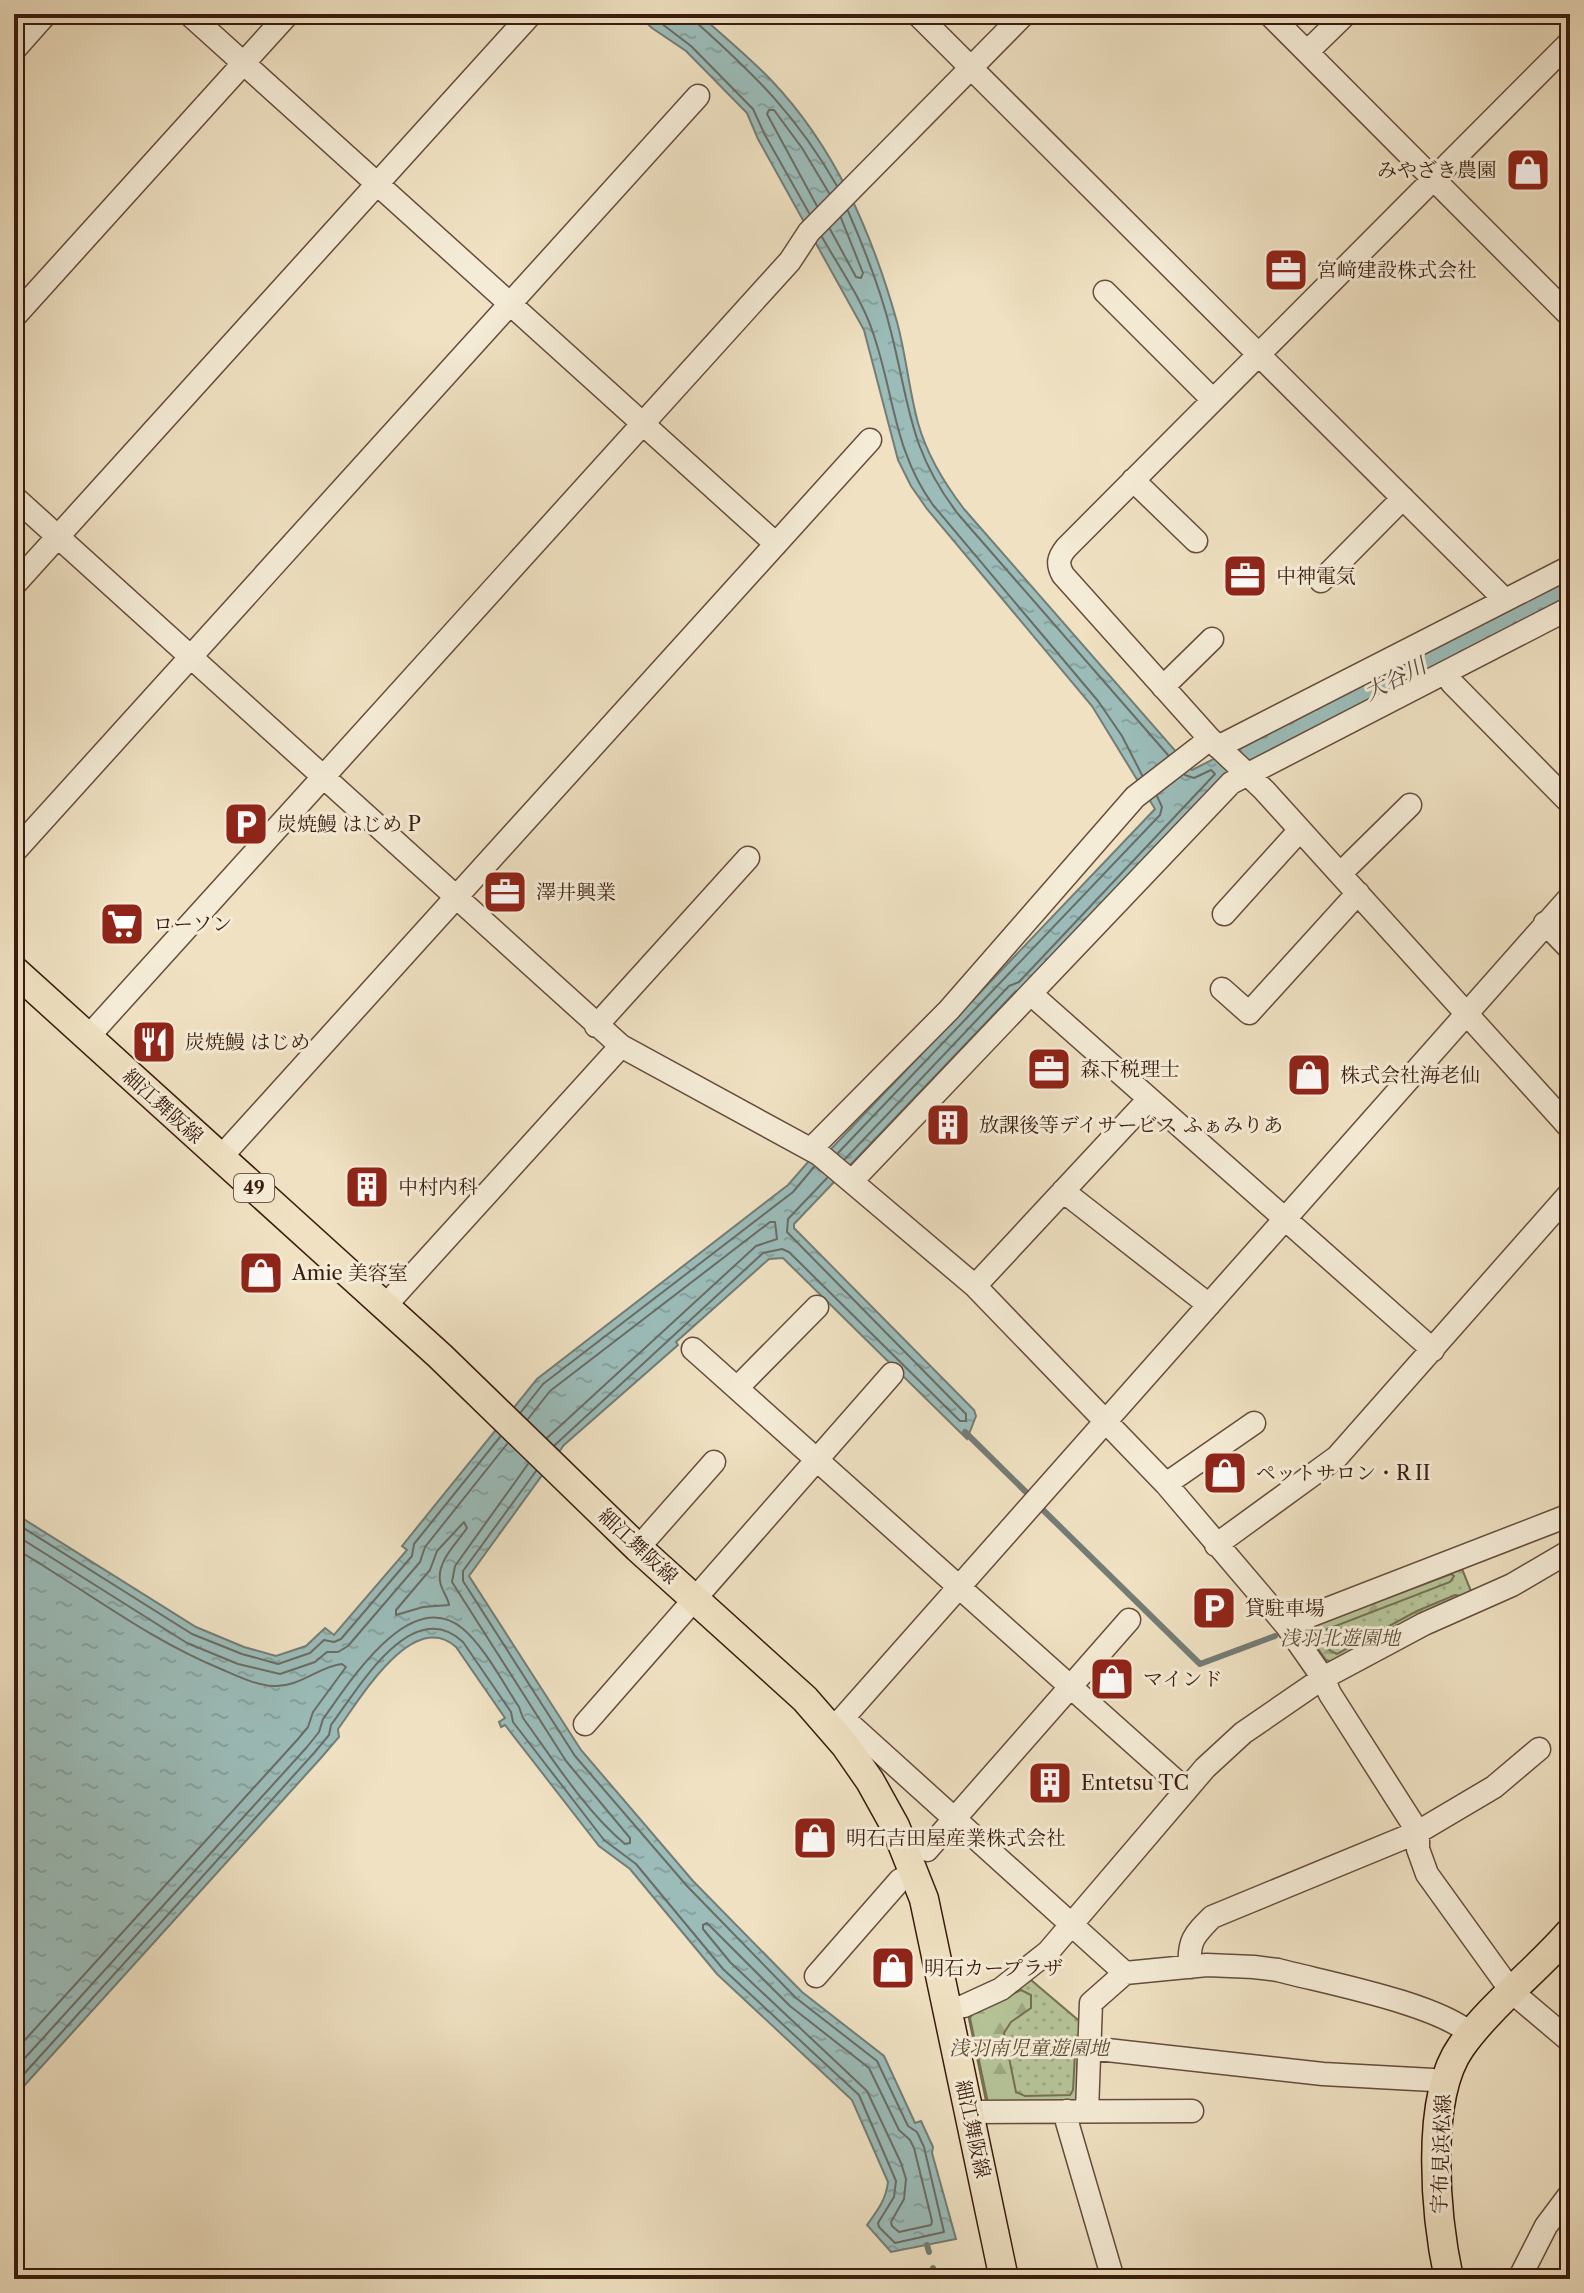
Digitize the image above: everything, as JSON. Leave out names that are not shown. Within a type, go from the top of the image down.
[{"type":"main road","name":"細江舞阪線","points":[[14,970],[385,1306],[638,1548],[837,1723],[921,1862],[930,1924],[1004,2279]]},
{"type":"main road","name":"宇布見浜松線","points":[[1449,2279],[1437,2203],[1439,2112],[1443,2083],[1455,2056],[1471,2034],[1570,1932]]},
{"type":"street","points":[[14,50],[46,14]]},
{"type":"street","points":[[189,14],[776,544]]},
{"type":"street","points":[[14,317],[288,14]]},
{"type":"street","points":[[14,585],[531,14]]},
{"type":"street","points":[[917,14],[1505,600]]},
{"type":"street","points":[[88,1037],[790,261],[809,232],[1024,14]]},
{"type":"street","points":[[1269,14],[1570,316]]},
{"type":"street","points":[[1307,52],[1346,14]]},
{"type":"street","points":[[1570,42],[1066,548],[1058,566],[1163,687],[1300,830],[1570,1128]]},
{"type":"street","points":[[14,852],[698,96]]},
{"type":"street","points":[[1105,292],[1213,400]]},
{"type":"street","points":[[221,1157],[870,440]]},
{"type":"street","points":[[1133,480],[1196,541]]},
{"type":"street","points":[[14,497],[596,1026],[621,1046],[815,1151],[975,1286],[1166,1484],[1286,1625],[1323,1678],[1330,1694],[1418,1832],[1418,1849],[1427,1874],[1512,1992],[1570,2041]]},
{"type":"street","points":[[1321,581],[1403,498]]},
{"type":"street","points":[[815,1151],[949,1010],[1139,794],[1186,757],[1218,746],[1570,567]]},
{"type":"street","points":[[849,1178],[1031,994],[1231,783],[1246,772],[1570,608]]},
{"type":"street","points":[[1163,687],[1212,639]]},
{"type":"street","points":[[1446,672],[1452,683],[1570,803]]},
{"type":"street","points":[[1340,874],[1410,805]]},
{"type":"street","points":[[1224,914],[1300,830]]},
{"type":"street","points":[[596,1026],[748,858]]},
{"type":"street","points":[[1222,989],[1249,1013],[1358,893]]},
{"type":"street","points":[[1125,1973],[954,1819],[837,1723],[1570,897]]},
{"type":"street","points":[[1545,923],[1570,949]]},
{"type":"street","points":[[1031,994],[1433,1350]]},
{"type":"street","points":[[385,1306],[621,1046]]},
{"type":"street","points":[[975,1286],[1149,1099]]},
{"type":"street","points":[[1063,1191],[1209,1305]]},
{"type":"street","points":[[1216,1545],[1337,1457],[1570,1193]]},
{"type":"street","points":[[737,1388],[817,1307]]},
{"type":"street","points":[[693,1349],[1186,1790]]},
{"type":"street","points":[[585,1724],[892,1374]]},
{"type":"street","points":[[1166,1484],[1254,1423]]},
{"type":"street","points":[[638,1548],[714,1462]]},
{"type":"street","points":[[1286,1625],[1570,1515]]},
{"type":"street","points":[[948,2009],[983,1998],[1018,1978],[1048,1952],[1186,1790],[1233,1741],[1323,1678],[1424,1624],[1512,1585],[1570,1551]]},
{"type":"street","points":[[816,1976],[900,1880],[921,1862],[954,1819],[1129,1620]]},
{"type":"street","points":[[1190,1967],[1188,1947],[1212,1917],[1418,1832],[1494,1787],[1539,1749]]},
{"type":"street","points":[[1113,2279],[1067,2122],[1077,2111],[1089,2048],[1091,2003],[1125,1973],[1231,1965],[1278,1970],[1427,2010],[1471,2034]]},
{"type":"street","points":[[1089,2048],[1323,2074],[1443,2083]]},
{"type":"street","points":[[969,2112],[1192,2111]]},
{"type":"street","points":[[1519,2279],[1546,2226],[1566,2208]]},
{"type":"green space","name":"浅羽北遊園地","points":[[1462,1569],[1473,1596],[1326,1660],[1308,1635],[1310,1627]]},
{"type":"green space","points":[[1451,1574],[1454,1576],[1450,1582],[1325,1630],[1321,1637],[1323,1643],[1337,1654],[1417,1611],[1455,1595],[1462,1596],[1337,1663],[1326,1660],[1308,1635],[1310,1627]]},
{"type":"green space","name":"浅羽南児童遊園地","points":[[1031,1980],[1084,2025],[1081,2104],[987,2106],[968,2014],[1006,1998]]},
{"type":"green space","points":[[1021,1990],[1031,1995],[1031,2008],[1011,2022],[1004,2033],[1016,2092],[1025,2096],[1070,2095],[1075,2053],[1079,2048],[1081,2104],[988,2103],[970,2018],[972,2014]]},
{"type":"water","name":"大谷川","points":[[637,14],[699,14],[771,80],[794,106],[849,193],[876,256],[897,322],[918,423],[943,479],[964,509],[1192,770],[1570,578],[1570,599],[1225,778],[794,1224],[794,1228],[974,1410],[976,1416],[967,1439],[783,1258],[769,1259],[676,1342],[678,1345],[564,1445],[469,1576],[581,1750],[693,1881],[802,1992],[884,2056],[915,2123],[921,2121],[933,2147],[932,2153],[956,2239],[891,2252],[867,2225],[883,2200],[888,2182],[852,2100],[717,1974],[630,1869],[599,1846],[505,1725],[501,1727],[499,1722],[505,1718],[456,1647],[439,1638],[423,1639],[389,1662],[338,1729],[339,1737],[14,2097],[14,1513],[196,1627],[244,1647],[276,1656],[306,1646],[325,1628],[334,1635],[407,1550],[402,1546],[537,1379],[788,1185],[808,1162],[832,1148],[1155,809],[1092,706],[911,486],[898,460],[864,330],[758,139],[747,113],[686,51]]},
{"type":"waterway","points":[[965,1432],[1028,1494]]},
{"type":"waterway","points":[[1041,1508],[1200,1664],[1275,1636]]},
{"type":"waterway","points":[[927,2245],[929,2252]]},
{"type":"waterway","points":[[933,2268],[937,2279]]},
{"type":"place","name":"みやざき農園","points":[[1528,170]]},
{"type":"place","name":"宮﨑建設株式会社","points":[[1286,270]]},
{"type":"place","name":"中神電気","points":[[1245,576]]},
{"type":"place","name":"炭焼鰻 はじめ P","points":[[246,824]]},
{"type":"place","name":"澤井興業","points":[[505,892]]},
{"type":"place","name":"ローソン","points":[[122,924]]},
{"type":"place","name":"炭焼鰻 はじめ","points":[[154,1042]]},
{"type":"place","name":"森下税理士","points":[[1049,1069]]},
{"type":"place","name":"株式会社海老仙","points":[[1309,1075]]},
{"type":"place","name":"放課後等デイサービス ふぁみりあ","points":[[948,1125]]},
{"type":"place","name":"中村内科","points":[[367,1187]]},
{"type":"place","name":"Amie 美容室","points":[[261,1273]]},
{"type":"place","name":"ペットサロン・R II","points":[[1225,1473]]},
{"type":"place","name":"貸駐車場","points":[[1214,1608]]},
{"type":"place","name":"マインド","points":[[1112,1679]]},
{"type":"place","name":"Entetsu TC","points":[[1050,1783]]},
{"type":"place","name":"明石吉田屋産業株式会社","points":[[815,1838]]},
{"type":"place","name":"明石カープラザ","points":[[893,1968]]}]
